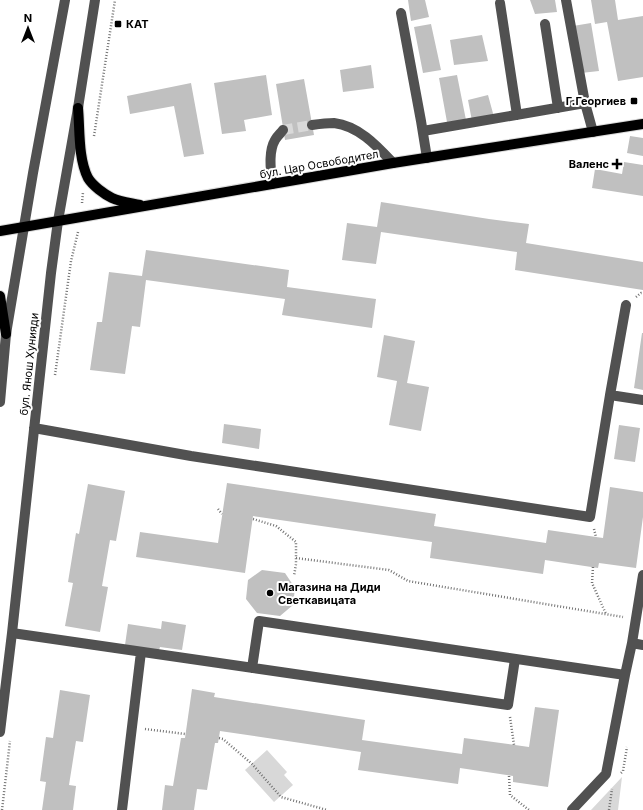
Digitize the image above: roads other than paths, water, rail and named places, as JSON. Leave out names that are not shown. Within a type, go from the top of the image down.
[{"type":"main road","points":[[78,108],[81,148],[84,166],[89,180],[100,190],[113,198],[144,206]]},
{"type":"main road","name":"бул. Цар Освободител","points":[[0,231],[393,163],[643,124]]},
{"type":"main road","points":[[0,296],[6,334]]},
{"type":"street","points":[[0,402],[2,352],[65,0]]},
{"type":"street","name":"бул. Янош Хунияди","points":[[0,732],[51,273],[58,221],[95,0]]},
{"type":"street","points":[[566,0],[585,103],[593,132]]},
{"type":"street","points":[[500,3],[517,115]]},
{"type":"street","points":[[401,13],[423,131],[426,158]]},
{"type":"street","points":[[545,24],[558,108]]},
{"type":"street","points":[[423,131],[585,103]]},
{"type":"street","points":[[312,125],[333,123],[349,126],[373,142],[393,163]]},
{"type":"street","points":[[272,184],[272,147],[275,139],[283,130]]},
{"type":"street","points":[[34,428],[190,456],[590,517],[626,305]]},
{"type":"street","points":[[610,395],[643,400]]},
{"type":"street","points":[[572,810],[606,774],[632,643],[643,575]]},
{"type":"street","points":[[252,668],[259,621],[515,660],[625,675]]},
{"type":"street","points":[[12,633],[508,705],[515,660]]},
{"type":"street","points":[[632,643],[643,645]]},
{"type":"street","points":[[122,810],[142,652]]},
{"type":"tunnel","points":[[283,130],[312,125]]},
{"type":"place","name":"КАТ","points":[[118,24]]},
{"type":"place","name":"Г.Георгиев","points":[[634,101]]},
{"type":"place","name":"Валенс","points":[[617,164]]},
{"type":"place","name":"Магазина на Диди Светкавицата","points":[[270,593]]}]
